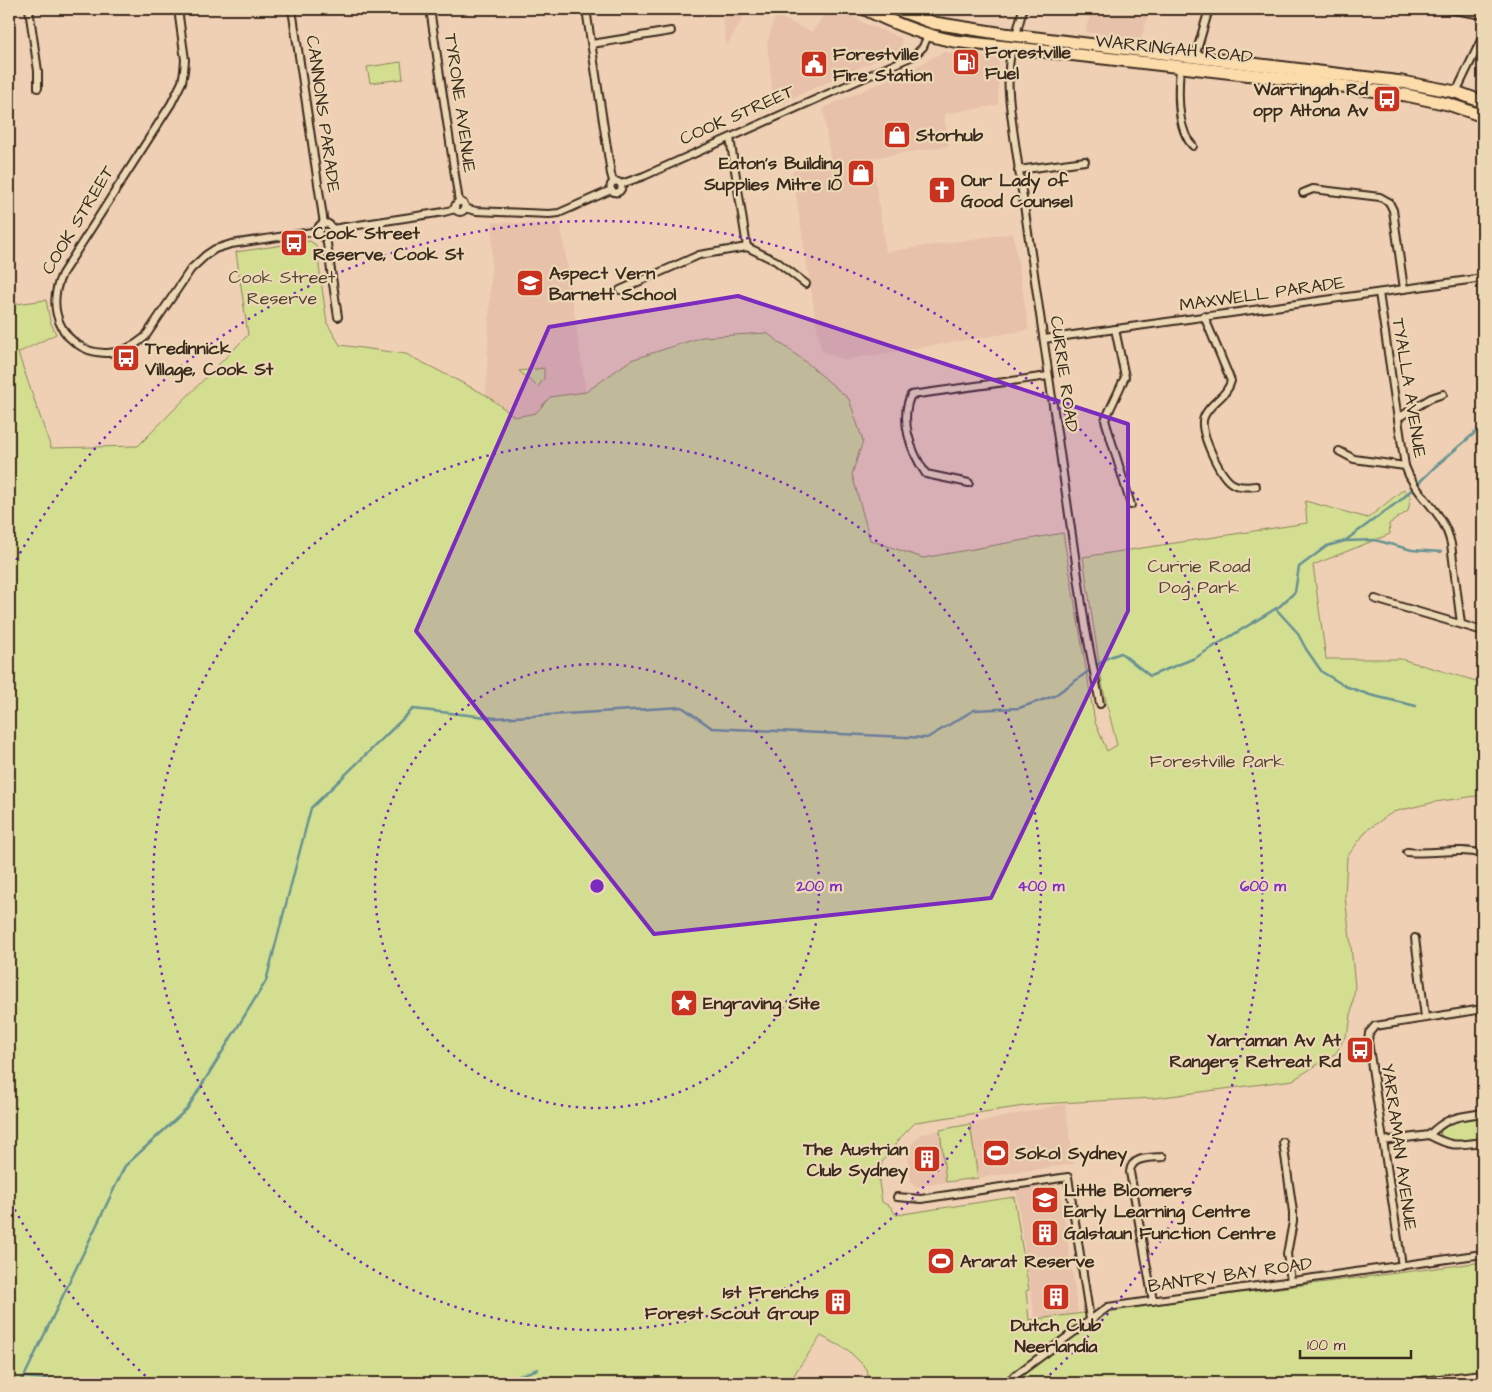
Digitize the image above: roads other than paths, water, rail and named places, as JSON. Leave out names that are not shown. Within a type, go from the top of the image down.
[{"type":"highway","name":"WARRINGAH ROAD","points":[[865,9],[889,21],[928,35],[971,43],[1180,67],[1194,62],[1402,82],[1456,92],[1483,102]]},
{"type":"highway","name":"WARRINGAH ROAD","points":[[896,9],[934,23],[1181,55],[1194,62],[1398,94],[1448,104],[1483,116]]},
{"type":"highway","name":"COOK STREET","points":[[928,35],[934,23]]},
{"type":"highway","points":[[1012,48],[1016,35]]},
{"type":"highway","points":[[1180,67],[1181,55]]},
{"type":"highway","points":[[1448,104],[1456,92]]},
{"type":"main road","points":[[1422,1383],[1483,1376]]},
{"type":"street","points":[[28,9],[38,71],[38,88]]},
{"type":"street","name":"COOK STREET","points":[[178,9],[185,60],[182,82],[171,104],[57,283],[54,301],[62,328],[74,342],[91,351],[110,354],[126,350],[136,345],[145,337],[191,269],[210,252],[232,244],[319,232]]},
{"type":"street","name":"CANNONS PARADE","points":[[292,9],[324,224]]},
{"type":"street","name":"TYRONE AVENUE","points":[[430,9],[459,202]]},
{"type":"street","points":[[586,9],[613,182],[610,185],[612,190]]},
{"type":"street","points":[[1016,35],[1023,9]]},
{"type":"street","points":[[1194,62],[1209,9]]},
{"type":"street","points":[[1447,9],[1483,15]]},
{"type":"street","points":[[592,44],[671,31]]},
{"type":"street","name":"COOK STREET","points":[[621,184],[644,176],[915,55],[923,47],[928,35]]},
{"type":"street","points":[[1456,92],[1483,36]]},
{"type":"street","name":"CURRIE ROAD","points":[[1012,48],[1008,72],[1008,89],[1018,170],[1085,625],[1100,704]]},
{"type":"street","points":[[1180,67],[1179,85],[1182,124],[1187,140],[1193,146]]},
{"type":"street","points":[[730,138],[747,247]]},
{"type":"street","points":[[1018,170],[1085,161]]},
{"type":"street","points":[[464,208],[476,211],[554,213],[567,210],[612,190],[618,192],[621,189],[621,184],[613,182]]},
{"type":"street","points":[[1302,193],[1313,189],[1380,197],[1389,202],[1393,210],[1404,289]]},
{"type":"street","points":[[456,209],[456,205],[459,202],[464,204],[464,208]]},
{"type":"street","points":[[332,229],[456,209],[461,212],[464,208]]},
{"type":"street","points":[[326,237],[321,236],[319,232],[320,227],[328,224],[332,229]]},
{"type":"street","points":[[326,237],[332,229]]},
{"type":"street","points":[[326,237],[338,317]]},
{"type":"street","points":[[620,290],[699,255],[747,247],[776,261],[806,284]]},
{"type":"street","name":"MAXWELL PARADE","points":[[1044,339],[1483,278]]},
{"type":"street","name":"TYALLA AVENUE","points":[[1379,293],[1405,466],[1415,486],[1434,507],[1448,532],[1452,544],[1461,624]]},
{"type":"street","points":[[1204,316],[1231,381],[1229,390],[1207,411],[1202,419],[1204,436],[1220,472],[1231,483],[1244,487],[1256,486]]},
{"type":"street","points":[[1115,329],[1125,377],[1105,420],[1131,505]]},
{"type":"street","points":[[969,483],[926,474],[916,459],[906,424],[907,404],[911,395],[1048,376]]},
{"type":"street","points":[[1398,418],[1431,398],[1442,394]]},
{"type":"street","points":[[1339,451],[1354,459],[1405,466]]},
{"type":"street","points":[[1375,599],[1483,631]]},
{"type":"street","points":[[1407,852],[1423,854],[1453,850],[1472,851],[1483,854]]},
{"type":"street","points":[[1415,938],[1426,1017],[1483,1009]]},
{"type":"street","name":"YARRAMAN AVENUE","points":[[1402,1266],[1368,1041],[1370,1033],[1375,1026],[1426,1017]]},
{"type":"street","points":[[1383,1141],[1429,1134],[1450,1118],[1483,1114]]},
{"type":"street","points":[[1429,1134],[1446,1144],[1483,1142]]},
{"type":"street","points":[[1283,1142],[1293,1212],[1288,1254],[1291,1281]]},
{"type":"street","points":[[1153,1301],[1130,1166],[1135,1161],[1164,1157]]},
{"type":"street","points":[[897,1197],[922,1199],[1068,1177],[1090,1319]]},
{"type":"street","name":"BANTRY BAY ROAD","points":[[1005,1383],[1108,1307],[1483,1254]]},
{"type":"waterway","points":[[1346,540],[1402,499],[1437,465],[1483,426]]},
{"type":"waterway","points":[[18,1383],[24,1377],[125,1166],[187,1109],[266,981],[311,808],[413,709],[496,718],[682,707],[712,728],[927,738],[974,710],[1019,708],[1054,696],[1107,658],[1121,653],[1150,676],[1195,658],[1280,606],[1295,592],[1299,567],[1327,546],[1345,541],[1375,540],[1412,550],[1441,552]]},
{"type":"waterway","points":[[1276,609],[1297,632],[1322,672],[1345,686],[1370,695],[1416,706]]},
{"type":"waterway","points":[[498,1383],[538,1369]]},
{"type":"waterway","points":[[24,1377],[100,1383]]},
{"type":"place","name":"Forestville Fuel","points":[[966,62]]},
{"type":"place","name":"Forestville Fire Station","points":[[814,64]]},
{"type":"place","name":"Warringah Rd opp Altona Av","points":[[1387,99]]},
{"type":"place","name":"Storhub","points":[[897,135]]},
{"type":"place","name":"Eaton's Building Supplies Mitre 10","points":[[861,173]]},
{"type":"place","name":"Our Lady of Good Counsel","points":[[942,190]]},
{"type":"place","name":"Cook Street Reserve, Cook St","points":[[294,243]]},
{"type":"place","name":"Aspect Vern Barnett School","points":[[530,283]]},
{"type":"place","name":"Tredinnick Village, Cook St","points":[[126,358]]},
{"type":"place","name":"Engraving Site","points":[[684,1003]]},
{"type":"place","name":"Yarraman Av At Rangers Retreat Rd","points":[[1360,1050]]},
{"type":"place","name":"Sokol Sydney","points":[[996,1153]]},
{"type":"place","name":"The Austrian Club Sydney","points":[[927,1159]]},
{"type":"place","name":"Little Bloomers Early Learning Centre","points":[[1045,1200]]},
{"type":"place","name":"Galstaun Function Centre","points":[[1045,1233]]},
{"type":"place","name":"Ararat Reserve","points":[[941,1261]]},
{"type":"place","name":"Dutch Club Neerlandia","points":[[1056,1297]]},
{"type":"place","name":"1st Frenchs Forest Scout Group","points":[[838,1302]]},
{"type":"park label","name":"Cook Street Reserve","points":[[282,287]]},
{"type":"park label","name":"Currie Road Dog Park","points":[[1199,576]]},
{"type":"park label","name":"Forestville Park","points":[[1217,761]]}]
